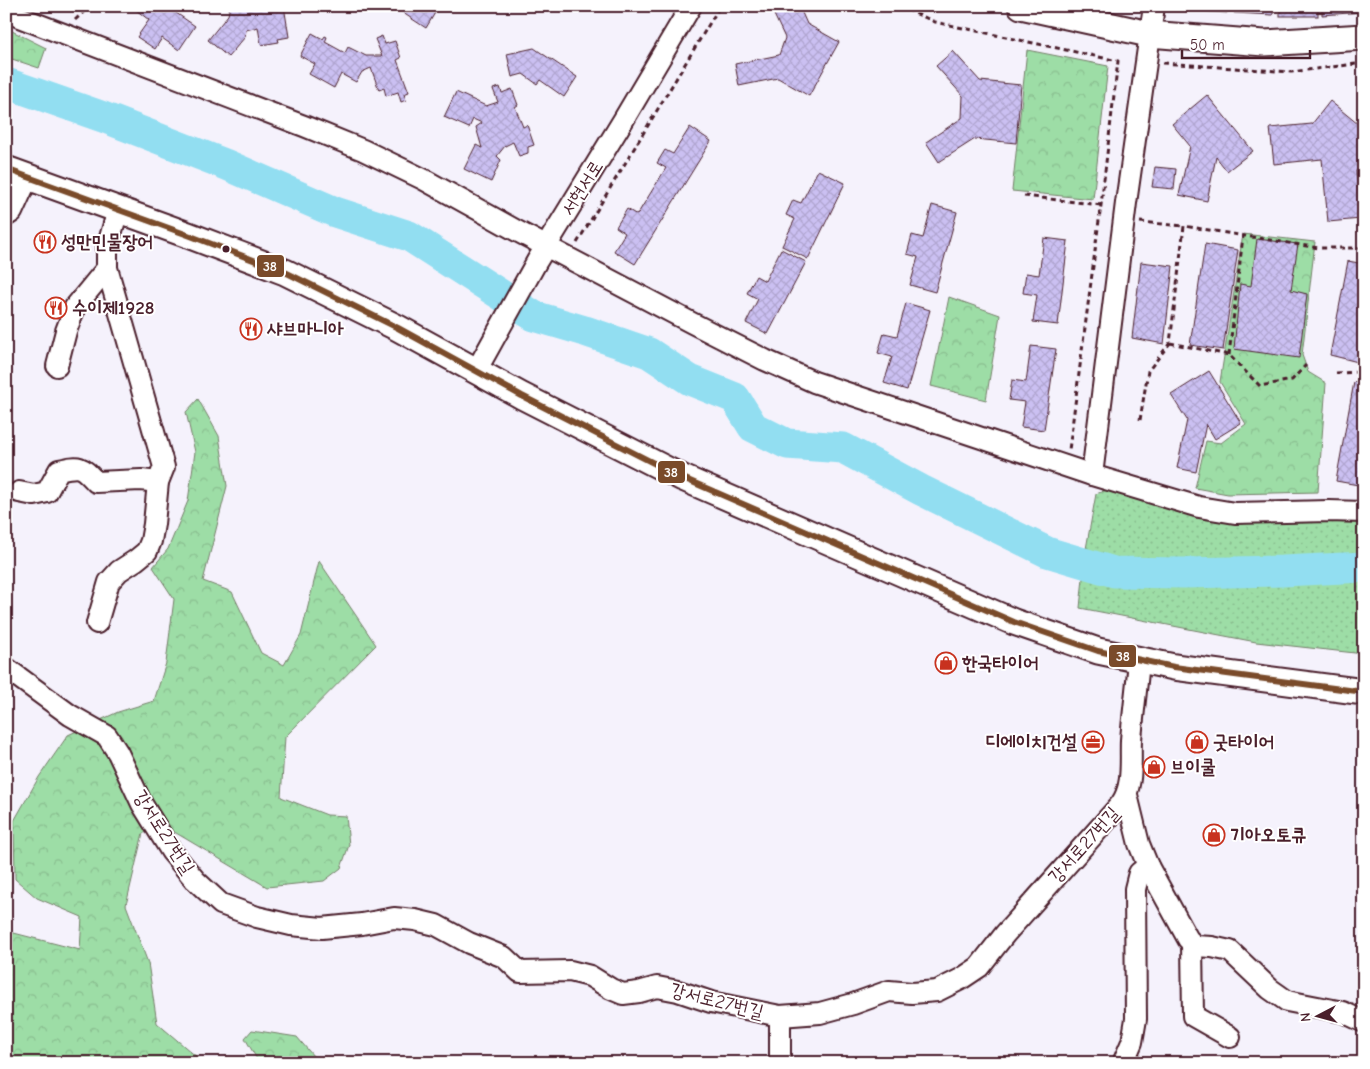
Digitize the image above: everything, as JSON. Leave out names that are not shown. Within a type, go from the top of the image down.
[{"type":"street","name":"서현서로","points":[[476,371],[541,254],[691,6]]},
{"type":"street","points":[[1021,6],[1149,34],[1264,43],[1364,37]]},
{"type":"street","points":[[1092,474],[1126,202],[1154,6]]},
{"type":"street","points":[[6,10],[19,17],[363,150],[423,179],[541,254],[814,382],[1092,474],[1199,507],[1235,514],[1329,511],[1364,512]]},
{"type":"street","points":[[6,216],[12,212],[17,173],[285,272],[398,328],[522,396],[683,478],[1014,622],[1098,651],[1174,668],[1364,692]]},
{"type":"street","points":[[97,623],[109,582],[119,571],[147,551],[154,524],[158,482],[164,468],[107,268],[107,248],[118,210]]},
{"type":"street","points":[[57,366],[66,331],[75,307],[107,268]]},
{"type":"street","points":[[19,492],[34,495],[47,492],[60,470],[76,466],[84,469],[96,482],[141,480],[158,482]]},
{"type":"street","name":"강서로27번길","points":[[6,668],[70,715],[108,736],[142,804],[171,851],[195,880],[221,904],[257,917],[291,925],[322,928],[362,924],[394,918],[415,920],[436,925],[469,943],[504,957],[520,972],[570,971],[590,976],[623,994],[657,987],[678,991],[711,1002],[780,1016],[820,1013],[889,991],[912,993],[937,991],[979,967],[1005,934],[1127,795],[1131,774],[1139,660]]},
{"type":"street","points":[[1127,795],[1139,844],[1148,866],[1188,939],[1195,946],[1212,946],[1230,951],[1270,989],[1287,1001],[1343,1012],[1364,1022]]},
{"type":"street","points":[[1123,1063],[1132,1042],[1136,1019],[1135,889],[1140,874],[1148,866]]},
{"type":"street","points":[[1192,943],[1193,1016],[1230,1037]]},
{"type":"street","points":[[780,1016],[780,1063]]},
{"type":"path","points":[[72,22],[90,6]]},
{"type":"path","points":[[574,247],[720,6]]},
{"type":"path","points":[[899,6],[935,22],[1118,61],[1069,452]]},
{"type":"path","points":[[1160,65],[1164,62],[1291,72],[1364,63]]},
{"type":"path","points":[[1024,196],[1101,205]]},
{"type":"path","points":[[1139,222],[1184,226],[1319,248],[1364,248]]},
{"type":"path","points":[[1140,420],[1148,371],[1170,343],[1184,226]]},
{"type":"path","points":[[1229,355],[1243,236]]},
{"type":"path","points":[[1170,343],[1229,355],[1260,386],[1292,380],[1306,365]]},
{"type":"path","points":[[1336,373],[1364,372]]},
{"type":"green space","points":[[6,28],[46,48],[39,68],[6,57]]},
{"type":"green space","points":[[1027,50],[1108,66],[1093,199],[1012,191]]},
{"type":"green space","points":[[1243,234],[1315,242],[1302,355],[1308,372],[1326,383],[1318,492],[1228,494],[1195,488],[1206,441],[1221,443],[1246,424],[1220,382]]},
{"type":"green space","points":[[949,297],[1000,315],[986,400],[931,386]]},
{"type":"green space","points":[[198,399],[219,436],[227,486],[203,581],[232,592],[261,653],[284,665],[301,635],[319,561],[376,645],[285,737],[281,797],[327,815],[346,816],[349,845],[341,868],[324,881],[267,887],[171,830],[143,833],[126,905],[148,963],[157,1023],[198,1058],[199,1063],[6,1063],[6,931],[80,950],[82,917],[37,898],[15,879],[14,821],[39,777],[68,735],[118,712],[154,701],[166,663],[174,599],[153,567],[168,549],[188,501],[195,452],[186,412]]},
{"type":"green space","points":[[1109,489],[1217,521],[1364,519],[1364,554],[1231,561],[1133,563],[1086,549],[1096,494]]},
{"type":"green space","points":[[1084,568],[1118,579],[1364,579],[1364,654],[1256,642],[1080,608]]},
{"type":"green space","points":[[252,1030],[297,1037],[319,1063],[259,1063],[245,1038]]},
{"type":"building","points":[[131,6],[166,6],[195,26],[179,50],[162,38],[155,49],[137,37],[149,20]]},
{"type":"building","points":[[230,6],[236,8],[236,6],[284,6],[289,37],[278,39],[279,42],[261,45],[258,27],[246,30],[245,37],[228,57],[208,40],[228,15]]},
{"type":"building","points":[[407,6],[439,6],[426,28],[403,13]]},
{"type":"building","points":[[770,6],[799,6],[807,24],[839,42],[809,96],[778,78],[739,86],[735,64],[779,55],[785,38]]},
{"type":"building","points":[[1182,6],[1228,6],[1227,13],[1184,10]]},
{"type":"building","points":[[1235,6],[1273,6],[1273,15],[1234,13]]},
{"type":"building","points":[[1280,6],[1318,6],[1318,16],[1280,16]]},
{"type":"building","points":[[1322,6],[1362,6],[1363,12],[1322,15]]},
{"type":"building","points":[[312,33],[323,39],[325,36],[327,37],[325,42],[345,53],[348,47],[366,56],[382,56],[375,39],[382,36],[385,44],[395,41],[401,58],[397,60],[409,92],[404,94],[406,100],[401,102],[398,92],[386,96],[384,88],[379,90],[371,68],[362,72],[356,82],[341,74],[334,88],[309,74],[315,64],[300,56]]},
{"type":"building","points":[[534,48],[577,77],[564,97],[540,80],[537,84],[523,74],[512,77],[507,54]]},
{"type":"building","points":[[953,51],[980,81],[1021,85],[1016,143],[975,139],[939,162],[926,142],[962,118],[963,96],[936,66]]},
{"type":"building","points":[[500,87],[502,93],[512,89],[518,105],[515,107],[523,127],[527,125],[534,145],[528,147],[528,153],[519,156],[513,142],[505,146],[497,156],[501,160],[491,182],[464,169],[476,145],[482,148],[476,127],[482,123],[473,119],[469,128],[444,117],[456,92],[486,106],[498,102],[493,89]]},
{"type":"building","points":[[1207,95],[1253,151],[1227,171],[1216,157],[1207,201],[1179,195],[1190,146],[1172,124]]},
{"type":"building","points":[[1330,101],[1364,129],[1364,162],[1356,171],[1361,219],[1328,222],[1322,159],[1274,164],[1270,128],[1312,124]]},
{"type":"building","points":[[690,127],[711,141],[635,264],[614,251],[625,233],[616,227],[627,209],[637,215],[666,168],[657,163],[665,150],[673,154]]},
{"type":"building","points":[[1155,167],[1176,169],[1174,189],[1152,187]]},
{"type":"building","points":[[818,170],[845,183],[808,259],[782,246],[795,219],[786,215],[793,200],[801,203]]},
{"type":"building","points":[[932,205],[957,212],[935,292],[910,285],[918,257],[907,254],[912,235],[923,238]]},
{"type":"building","points":[[1044,238],[1068,241],[1058,325],[1033,322],[1037,295],[1023,293],[1026,273],[1039,275]]},
{"type":"building","points":[[1257,239],[1298,244],[1291,290],[1307,294],[1299,358],[1234,349],[1240,284],[1251,286]]},
{"type":"building","points":[[1205,244],[1238,250],[1223,350],[1190,345]]},
{"type":"building","points":[[781,249],[806,262],[768,334],[746,323],[758,299],[747,293],[756,276],[765,281]]},
{"type":"building","points":[[1348,261],[1364,264],[1364,352],[1362,363],[1330,355]]},
{"type":"building","points":[[1141,262],[1173,266],[1164,344],[1132,338]]},
{"type":"building","points":[[906,303],[930,310],[907,390],[884,383],[892,357],[878,353],[884,333],[897,336]]},
{"type":"building","points":[[1031,346],[1056,349],[1044,430],[1021,427],[1025,402],[1009,400],[1012,380],[1026,382]]},
{"type":"building","points":[[1209,371],[1241,423],[1215,439],[1206,424],[1196,472],[1177,468],[1187,420],[1171,395]]},
{"type":"building","points":[[1354,382],[1364,384],[1364,486],[1336,481]]},
{"type":"waterway","points":[[6,83],[103,117],[227,165],[335,212],[409,236],[534,316],[649,353],[690,380],[735,398],[753,427],[787,444],[843,448],[921,490],[1047,552],[1114,572],[1184,573],[1364,567]]},
{"type":"transit line","name":"38","points":[[6,169],[285,272],[398,328],[522,396],[683,478],[1014,622],[1098,651],[1174,667],[1364,692]]},
{"type":"place","name":"성만민물장어","points":[[45,242]]},
{"type":"place","name":"수이제1928","points":[[56,308]]},
{"type":"place","name":"샤브마니아","points":[[251,329]]},
{"type":"place","name":"한국타이어","points":[[946,663]]},
{"type":"place","name":"디에이치건설","points":[[1093,742]]},
{"type":"place","name":"굿타이어","points":[[1197,742]]},
{"type":"place","name":"브이쿨","points":[[1154,767]]},
{"type":"place","name":"기아오토큐","points":[[1214,835]]}]
